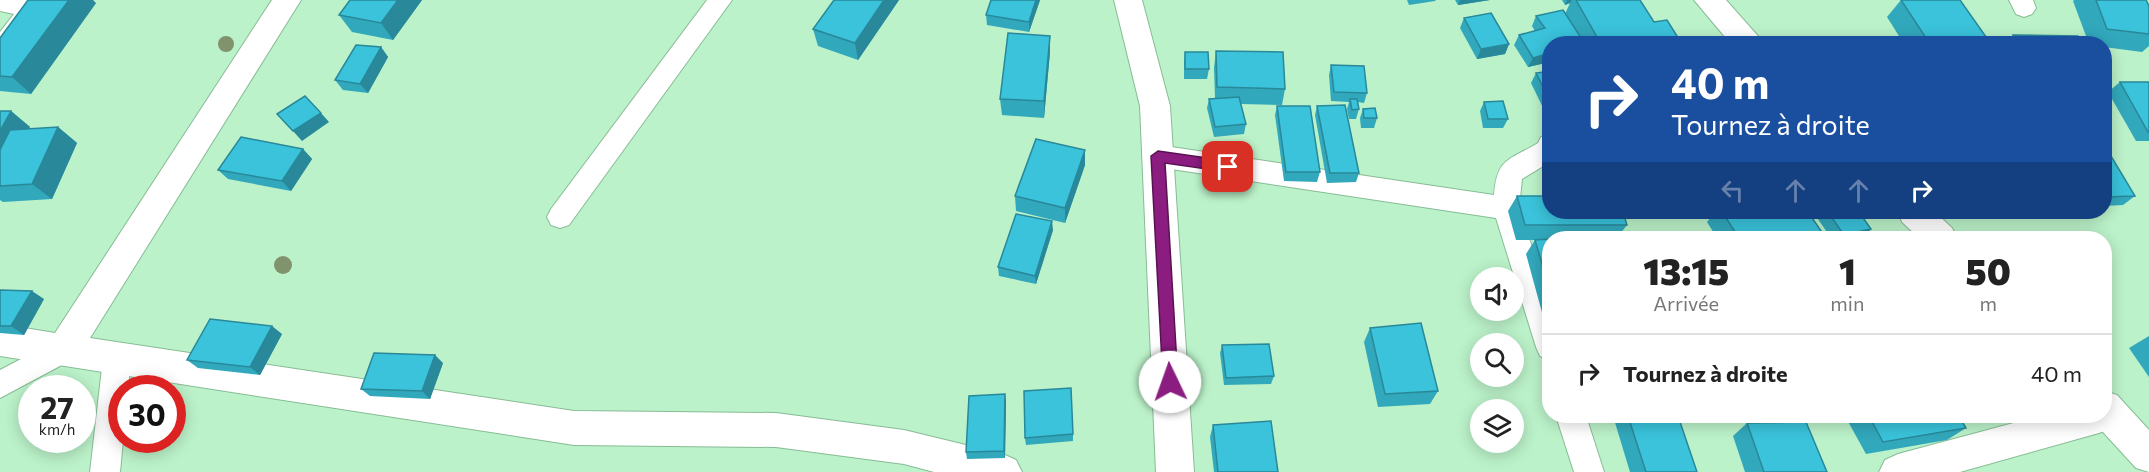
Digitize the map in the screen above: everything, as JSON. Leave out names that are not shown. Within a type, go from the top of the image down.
[{"type":"street","points":[[1128,0],[1155,106],[1175,472]]},
{"type":"street","points":[[1708,0],[1742,36]]},
{"type":"street","points":[[63,350],[281,1]]},
{"type":"street","points":[[1921,219],[1933,231]]},
{"type":"street","points":[[0,340],[574,428],[776,430],[904,447],[1003,472]]},
{"type":"street","points":[[2112,420],[2149,456]]},
{"type":"street","points":[[1898,472],[2066,423]]},
{"type":"lane","points":[[560,217],[720,0]]},
{"type":"lane","points":[[0,2],[32,8],[0,50]]},
{"type":"lane","points":[[1542,153],[1509,174],[1506,208],[1542,308]]},
{"type":"lane","points":[[1158,156],[1506,208]]},
{"type":"lane","points":[[0,385],[63,350]]},
{"type":"lane","points":[[105,472],[117,358]]},
{"type":"lane","points":[[1573,423],[1589,472]]},
{"type":"building","points":[[28,0],[69,0],[12,77],[0,76],[0,38]]},
{"type":"building","points":[[350,0],[398,0],[381,23],[339,15]]},
{"type":"building","points":[[834,0],[884,0],[855,43],[813,29]]},
{"type":"building","points":[[991,0],[1036,0],[1029,22],[986,15]]},
{"type":"building","points":[[1576,0],[1640,0],[1654,22],[1667,20],[1677,36],[1596,36]]},
{"type":"building","points":[[1901,0],[1960,0],[1985,36],[1925,36]]},
{"type":"building","points":[[2096,0],[2146,0],[2149,6],[2149,34],[2107,29]]},
{"type":"building","points":[[1563,10],[1580,36],[1542,36],[1542,55],[1533,58],[1519,35],[1545,28],[1536,16]]},
{"type":"building","points":[[1491,13],[1509,44],[1481,49],[1464,18]]},
{"type":"building","points":[[1008,33],[1050,36],[1044,101],[1000,99]]},
{"type":"building","points":[[2013,35],[2078,36],[2013,36]]},
{"type":"building","points":[[356,45],[381,47],[360,84],[335,80]]},
{"type":"building","points":[[1216,51],[1283,52],[1285,89],[1217,87]]},
{"type":"building","points":[[1185,52],[1208,52],[1209,69],[1185,69]]},
{"type":"building","points":[[1331,65],[1364,66],[1367,93],[1334,92]]},
{"type":"building","points":[[1542,72],[1542,85],[1536,73]]},
{"type":"building","points":[[2120,82],[2149,82],[2149,132],[2148,132]]},
{"type":"building","points":[[305,96],[321,113],[293,131],[277,114]]},
{"type":"building","points":[[1239,97],[1246,124],[1215,127],[1209,99]]},
{"type":"building","points":[[1350,99],[1357,99],[1359,109],[1352,110]]},
{"type":"building","points":[[1503,101],[1508,119],[1488,119],[1484,102]]},
{"type":"building","points":[[1345,105],[1359,173],[1330,173],[1317,106]]},
{"type":"building","points":[[1277,106],[1310,106],[1320,172],[1286,172]]},
{"type":"building","points":[[1375,108],[1377,118],[1364,118],[1363,109]]},
{"type":"building","points":[[0,111],[11,111],[0,131]]},
{"type":"building","points":[[58,127],[32,184],[0,186],[0,150],[10,130]]},
{"type":"building","points":[[241,137],[303,149],[282,181],[218,170]]},
{"type":"building","points":[[1036,139],[1085,150],[1065,208],[1015,196]]},
{"type":"building","points":[[2112,158],[2135,196],[2112,197]]},
{"type":"building","points":[[1517,196],[1542,196],[1542,219],[1625,219],[1627,225],[1525,225]]},
{"type":"building","points":[[1016,214],[1052,221],[1035,276],[998,267]]},
{"type":"building","points":[[1727,219],[1813,219],[1821,231],[1734,231]]},
{"type":"building","points":[[1833,219],[1864,219],[1871,229],[1862,231],[1841,231]]},
{"type":"building","points":[[1535,240],[1542,240],[1542,264]]},
{"type":"building","points":[[0,290],[32,291],[11,326],[0,326]]},
{"type":"building","points":[[210,319],[272,326],[250,367],[187,360]]},
{"type":"building","points":[[1421,323],[1438,391],[1385,394],[1370,328]]},
{"type":"building","points":[[1269,344],[1274,376],[1226,378],[1222,345]]},
{"type":"building","points":[[374,353],[435,355],[422,391],[361,389]]},
{"type":"building","points":[[1071,388],[1073,434],[1025,438],[1024,391]]},
{"type":"building","points":[[1005,394],[1004,451],[966,452],[969,396]]},
{"type":"building","points":[[1271,421],[1278,472],[1218,472],[1213,425]]},
{"type":"building","points":[[1630,423],[1680,423],[1697,472],[1646,472]]},
{"type":"building","points":[[1747,423],[1806,423],[1827,472],[1764,472]]},
{"type":"building","points":[[1873,423],[1963,423],[1966,428],[1883,442]]},
{"type":"route","points":[[1170,382],[1158,156],[1228,167]]}]
